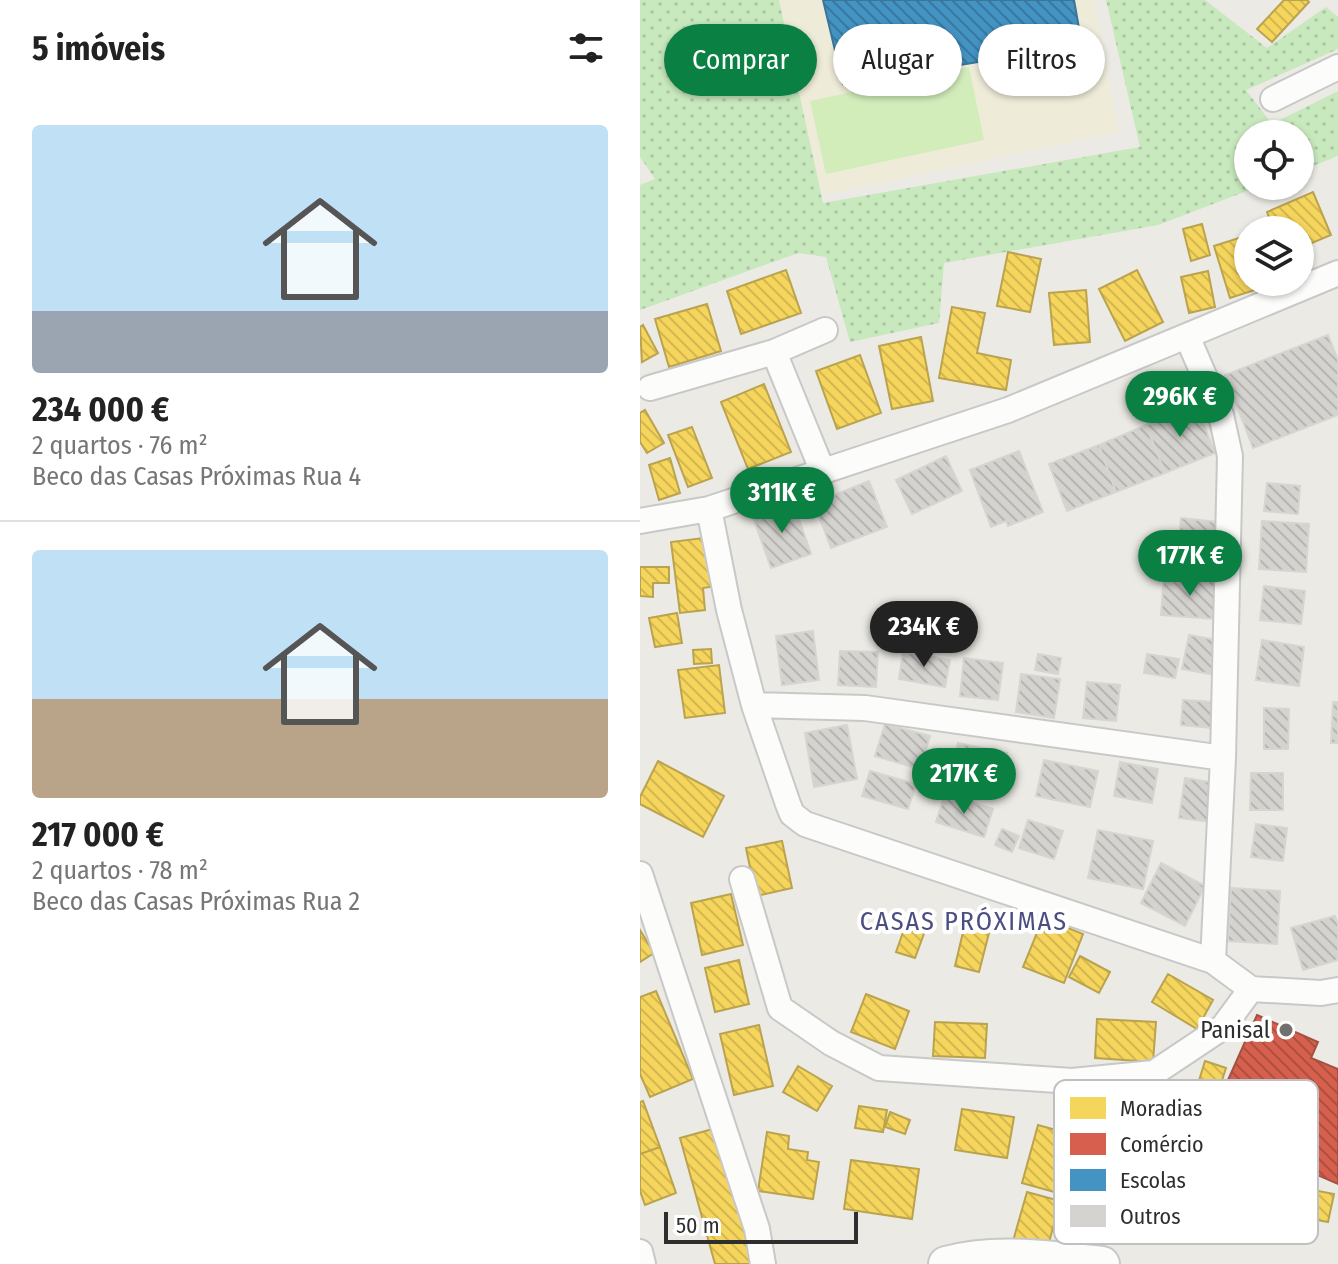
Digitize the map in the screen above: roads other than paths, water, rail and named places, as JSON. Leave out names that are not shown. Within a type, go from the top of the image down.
[{"type":"street","points":[[1273,99],[1338,67]]},
{"type":"street","points":[[640,521],[709,509],[1008,410],[1187,336],[1336,280]]},
{"type":"street","points":[[650,388],[774,352],[825,330]]},
{"type":"street","points":[[1187,336],[1221,415],[1230,456],[1223,758],[1213,961]]},
{"type":"street","points":[[774,352],[823,472]]},
{"type":"street","points":[[709,509],[729,610],[754,705],[792,814],[805,824],[1213,961],[1251,989],[1321,993],[1338,990]]},
{"type":"street","points":[[754,705],[865,708],[1223,758]]},
{"type":"street","points":[[640,874],[757,1229],[763,1264]]},
{"type":"street","points":[[742,879],[780,1008],[831,1043],[879,1068],[1057,1080]]},
{"type":"street","points":[[1082,1080],[1154,1073],[1223,1027],[1251,989]]},
{"type":"street","points":[[640,1252],[643,1264]]},
{"type":"street","points":[[946,1264],[965,1259],[1029,1256],[1102,1264]]},
{"type":"place","name":"Panisal","points":[[1286,1030]]},
{"type":"district","name":"CASAS PRÓXIMAS","points":[[964,921]]}]
